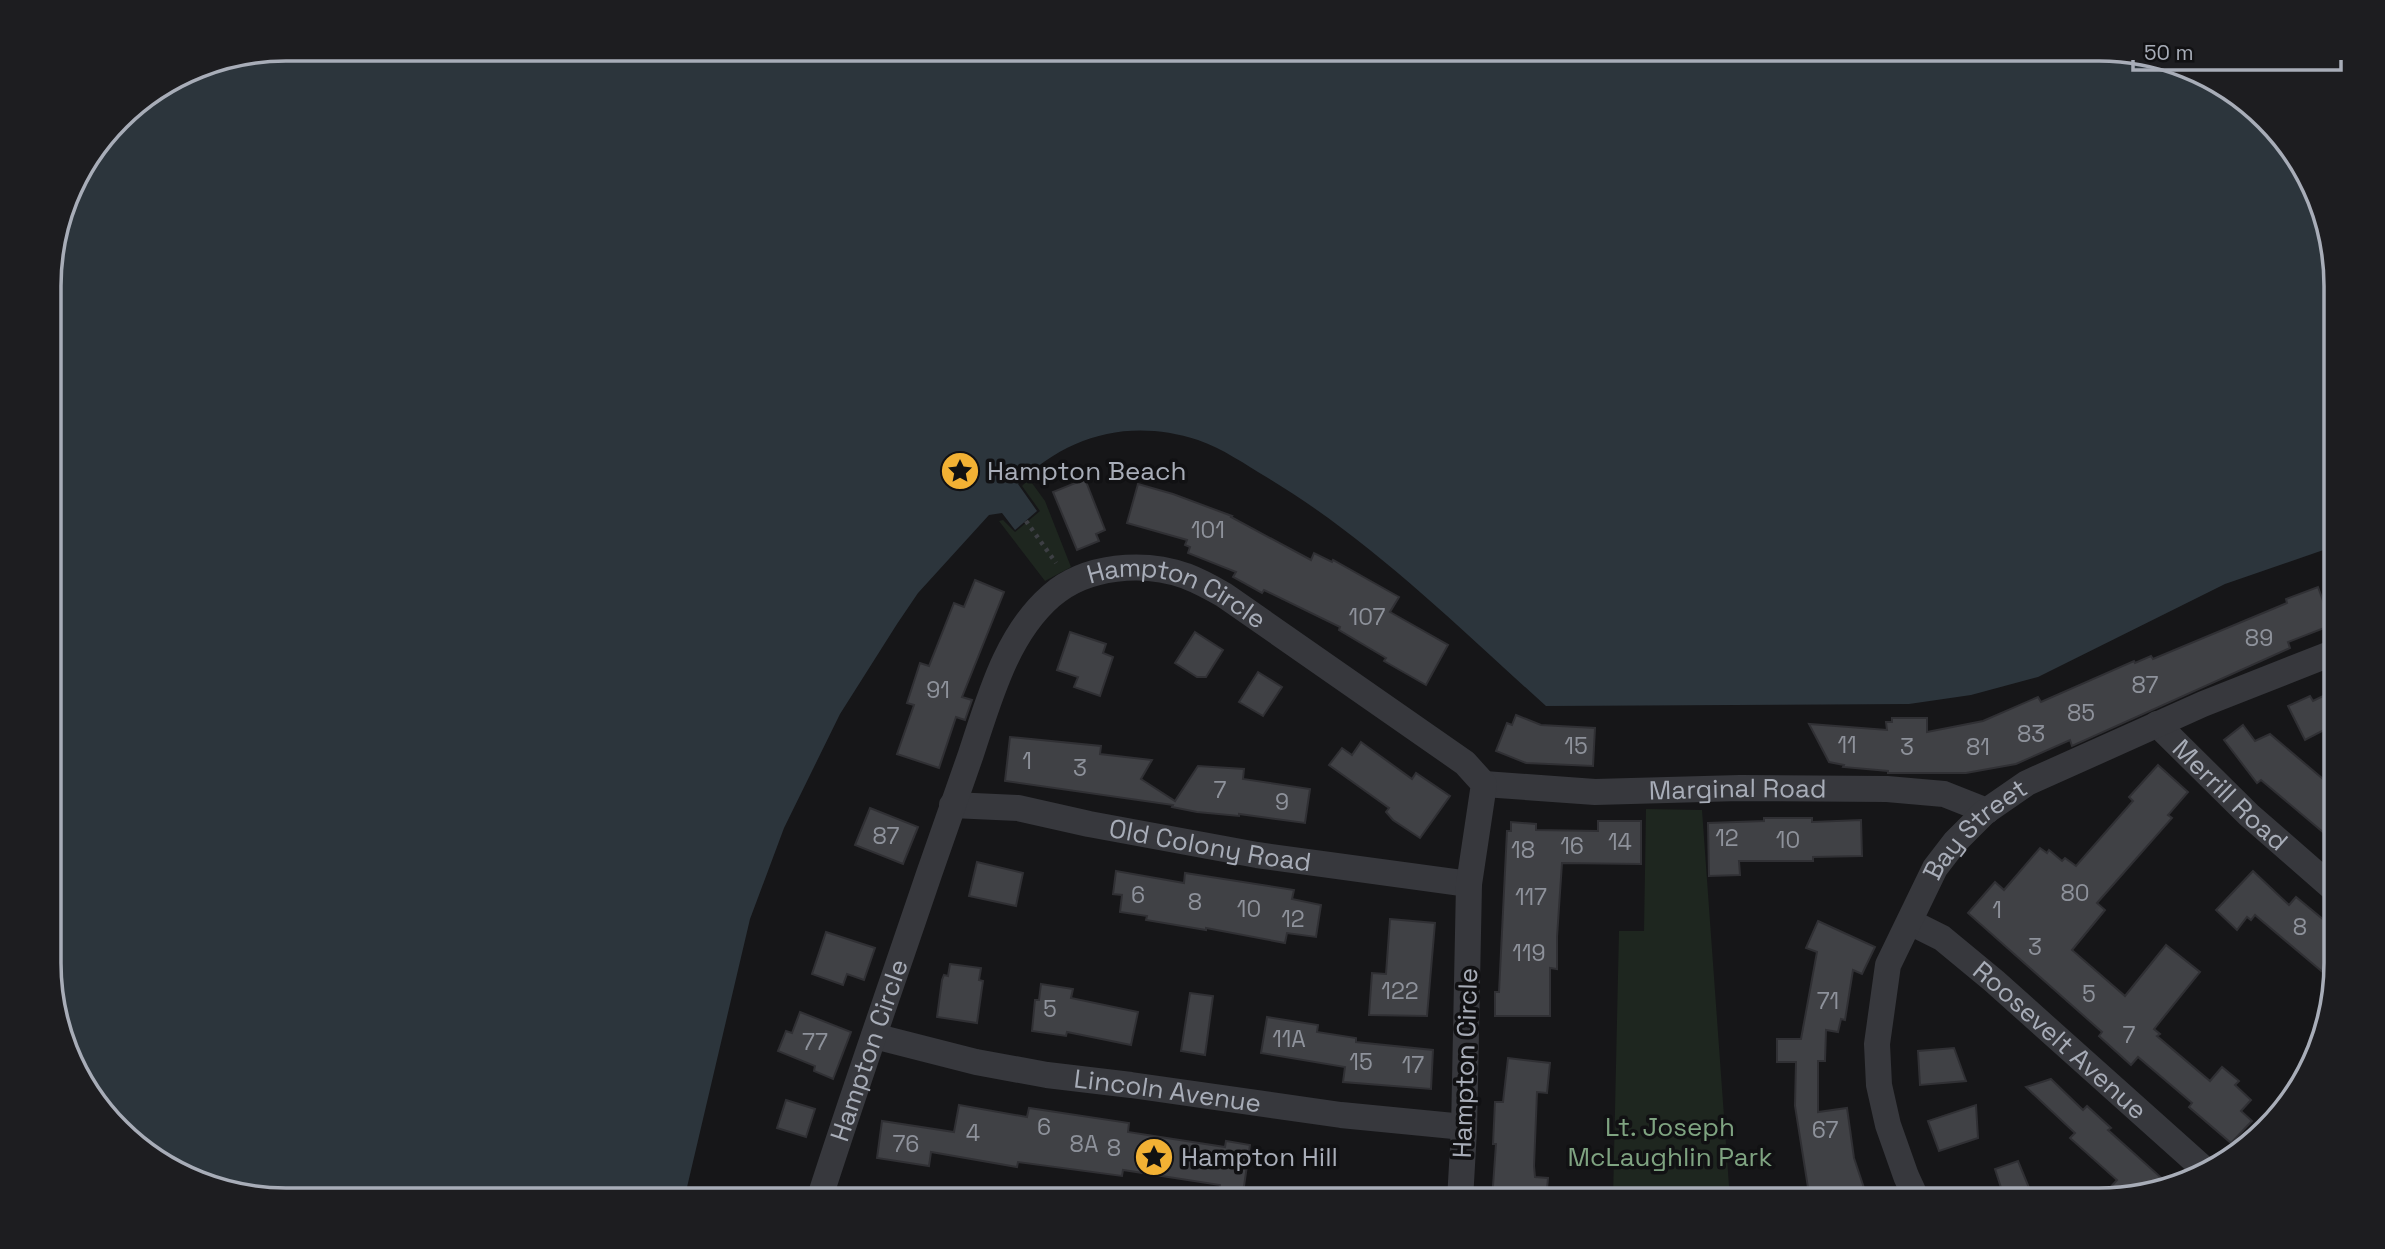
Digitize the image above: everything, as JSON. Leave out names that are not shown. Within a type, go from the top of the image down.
[{"type":"street","name":"Hampton Circle","points":[[823,1188],[991,694],[1011,649],[1027,621],[1051,595],[1096,572],[1124,568],[1155,568],[1187,576],[1224,594],[1465,763],[1484,784],[1469,884],[1461,1187]]},
{"type":"street","name":"Bay Street","points":[[1911,1187],[1888,1125],[1880,1085],[1877,1044],[1888,965],[1935,868],[1955,842],[1987,811],[2027,783],[2157,724],[2324,656]]},
{"type":"street","name":"Merrill Road","points":[[2157,724],[2249,815],[2324,881]]},
{"type":"street","name":"Marginal Road","points":[[1484,784],[1595,792],[1740,788],[1887,789],[1944,794],[1987,811]]},
{"type":"street","name":"Old Colony Road","points":[[953,805],[1018,808],[1088,824],[1257,855],[1469,884]]},
{"type":"street","name":"Roosevelt Avenue","points":[[1910,922],[1942,938],[1994,981],[2199,1164]]},
{"type":"street","name":"Lincoln Avenue","points":[[874,1036],[976,1062],[1047,1075],[1341,1115],[1464,1127]]},
{"type":"path","points":[[1026,521],[1068,584]]},
{"type":"green space","points":[[1029,479],[1045,501],[1071,567],[1045,581],[999,521],[1003,520],[1015,532],[1040,511],[1022,486]]},
{"type":"green space","name":"Lt. Joseph McLaughlin Park","points":[[1646,809],[1702,810],[1729,1187],[1613,1187],[1619,931],[1644,931]]},
{"type":"shaded area","points":[[2098,61],[2142,66],[2171,73],[2211,91],[2258,127],[2294,174],[2307,200],[2322,257],[2324,287],[2324,550],[2225,584],[2038,677],[1971,695],[1909,704],[1546,706],[1378,556],[1306,502],[1243,462],[1207,443],[1173,434],[1124,431],[1101,435],[1057,453],[1037,467],[1018,484],[1037,511],[1015,530],[1002,513],[989,515],[918,593],[840,714],[784,828],[750,919],[687,1188],[257,1186],[200,1171],[161,1150],[127,1122],[108,1100],[78,1049],[63,992],[61,962],[62,272],[69,228],[78,200],[91,174],[127,127],[161,99],[200,78],[228,69],[272,62]]},
{"type":"building","points":[[1085,479],[1105,530],[1096,534],[1099,541],[1077,550],[1053,492]]},
{"type":"building","points":[[1138,484],[1232,516],[1311,560],[1314,553],[1332,562],[1333,560],[1399,597],[1390,612],[1448,645],[1426,685],[1384,661],[1386,658],[1339,630],[1340,627],[1264,590],[1262,593],[1233,577],[1236,572],[1188,553],[1190,547],[1185,545],[1187,540],[1127,523]]},
{"type":"building","points":[[975,580],[1004,592],[962,697],[972,700],[965,720],[956,717],[939,768],[897,754],[914,705],[907,703],[920,663],[929,666],[954,603],[964,607]]},
{"type":"building","points":[[2318,587],[2324,603],[2324,628],[2288,642],[2290,648],[2072,746],[2070,740],[2016,764],[1966,773],[1888,773],[1843,767],[1844,765],[1829,762],[1809,724],[1887,730],[1886,722],[1892,722],[1892,718],[1927,718],[1927,732],[1983,721],[2038,697],[2041,702],[2134,661],[2135,663],[2151,656],[2153,659],[2287,603],[2286,599]]},
{"type":"building","points":[[1070,632],[1106,644],[1103,653],[1113,657],[1100,696],[1074,687],[1078,677],[1057,670]]},
{"type":"building","points":[[1195,632],[1223,650],[1206,677],[1197,677],[1175,663]]},
{"type":"building","points":[[1258,672],[1282,687],[1263,716],[1239,702]]},
{"type":"building","points":[[2310,696],[2313,701],[2323,696],[2324,730],[2305,740],[2288,706]]},
{"type":"building","points":[[1516,715],[1541,725],[1595,728],[1593,766],[1526,763],[1496,751],[1507,723],[1512,725]]},
{"type":"building","points":[[2243,725],[2255,741],[2270,734],[2324,780],[2324,833],[2261,780],[2257,783],[2224,740]]},
{"type":"building","points":[[1010,737],[1101,746],[1100,754],[1152,760],[1141,779],[1175,801],[1198,766],[1244,769],[1243,779],[1310,789],[1305,823],[1239,814],[1197,812],[1172,807],[1173,805],[1005,781]]},
{"type":"building","points":[[1361,742],[1412,779],[1416,773],[1450,796],[1420,838],[1393,820],[1386,812],[1389,808],[1329,765],[1342,748],[1352,755]]},
{"type":"building","points":[[2158,765],[2188,792],[2168,815],[2172,818],[2097,903],[2105,910],[2072,950],[2125,996],[2166,945],[2200,972],[2154,1029],[2160,1034],[2157,1036],[2210,1081],[2222,1067],[2239,1081],[2235,1085],[2251,1100],[2241,1111],[2252,1121],[2231,1143],[2189,1107],[2192,1103],[2138,1057],[2131,1065],[2099,1036],[2102,1032],[1968,913],[1995,882],[2004,890],[2040,848],[2047,853],[2049,850],[2062,861],[2065,858],[2076,866],[2133,801],[2129,797]]},
{"type":"building","points":[[870,808],[918,827],[903,864],[855,845]]},
{"type":"building","points":[[1764,818],[1812,818],[1812,822],[1861,820],[1862,856],[1813,857],[1813,861],[1739,861],[1740,875],[1709,876],[1708,823],[1764,821]]},
{"type":"building","points":[[1598,821],[1641,821],[1641,864],[1562,863],[1557,969],[1550,968],[1550,1016],[1495,1016],[1495,992],[1499,992],[1507,831],[1511,831],[1511,822],[1536,824],[1536,830],[1598,831]]},
{"type":"building","points":[[977,862],[1023,873],[1016,906],[969,896]]},
{"type":"building","points":[[1116,871],[1184,883],[1185,873],[1294,890],[1292,899],[1321,905],[1316,937],[1287,933],[1285,943],[1146,920],[1147,916],[1120,912],[1122,895],[1113,894]]},
{"type":"building","points":[[2253,871],[2289,905],[2296,897],[2324,920],[2323,973],[2255,915],[2251,920],[2247,917],[2237,930],[2216,910]]},
{"type":"building","points":[[1390,919],[1435,923],[1427,1016],[1369,1015],[1372,973],[1386,974]]},
{"type":"building","points":[[1818,921],[1875,947],[1862,974],[1853,970],[1845,1020],[1841,1019],[1838,1032],[1826,1030],[1825,1061],[1818,1061],[1818,1112],[1847,1108],[1854,1158],[1864,1187],[1808,1187],[1795,1106],[1796,1062],[1777,1062],[1777,1039],[1801,1039],[1817,952],[1806,948]]},
{"type":"building","points":[[826,932],[875,948],[864,980],[847,974],[843,985],[812,974]]},
{"type":"building","points":[[950,964],[981,968],[979,980],[983,981],[977,1023],[937,1017],[942,980],[944,975],[948,976]]},
{"type":"building","points":[[1041,984],[1073,989],[1071,998],[1138,1012],[1131,1045],[1067,1032],[1066,1036],[1032,1031],[1035,1000],[1039,1000]]},
{"type":"building","points":[[1190,993],[1213,996],[1205,1055],[1181,1051]]},
{"type":"building","points":[[800,1012],[851,1032],[833,1079],[814,1071],[815,1066],[778,1051],[786,1031],[792,1033]]},
{"type":"building","points":[[1267,1017],[1318,1025],[1317,1032],[1356,1038],[1356,1042],[1433,1050],[1431,1089],[1343,1082],[1345,1067],[1261,1053]]},
{"type":"building","points":[[1954,1048],[1966,1081],[1920,1085],[1918,1051]]},
{"type":"building","points":[[1508,1058],[1550,1063],[1547,1093],[1537,1092],[1534,1166],[1535,1177],[1548,1178],[1547,1187],[1493,1187],[1495,1102],[1503,1102]]},
{"type":"building","points":[[2051,1079],[2083,1110],[2087,1106],[2111,1128],[2108,1130],[2162,1178],[2111,1187],[2117,1180],[2070,1138],[2075,1133],[2026,1087]]},
{"type":"building","points":[[786,1100],[815,1109],[806,1137],[777,1128]]},
{"type":"building","points":[[959,1105],[1027,1117],[1029,1108],[1129,1123],[1128,1132],[1225,1147],[1226,1141],[1250,1145],[1244,1187],[1220,1187],[1220,1185],[1123,1170],[1122,1176],[1018,1162],[1017,1167],[931,1152],[929,1166],[877,1158],[882,1121],[954,1132]]},
{"type":"building","points":[[1976,1105],[1978,1138],[1939,1151],[1928,1121]]},
{"type":"building","points":[[2018,1161],[2029,1187],[2001,1187],[1995,1169]]},
{"type":"place","name":"Hampton Beach","points":[[960,471]]},
{"type":"place","name":"Hampton Hill","points":[[1154,1157]]}]
